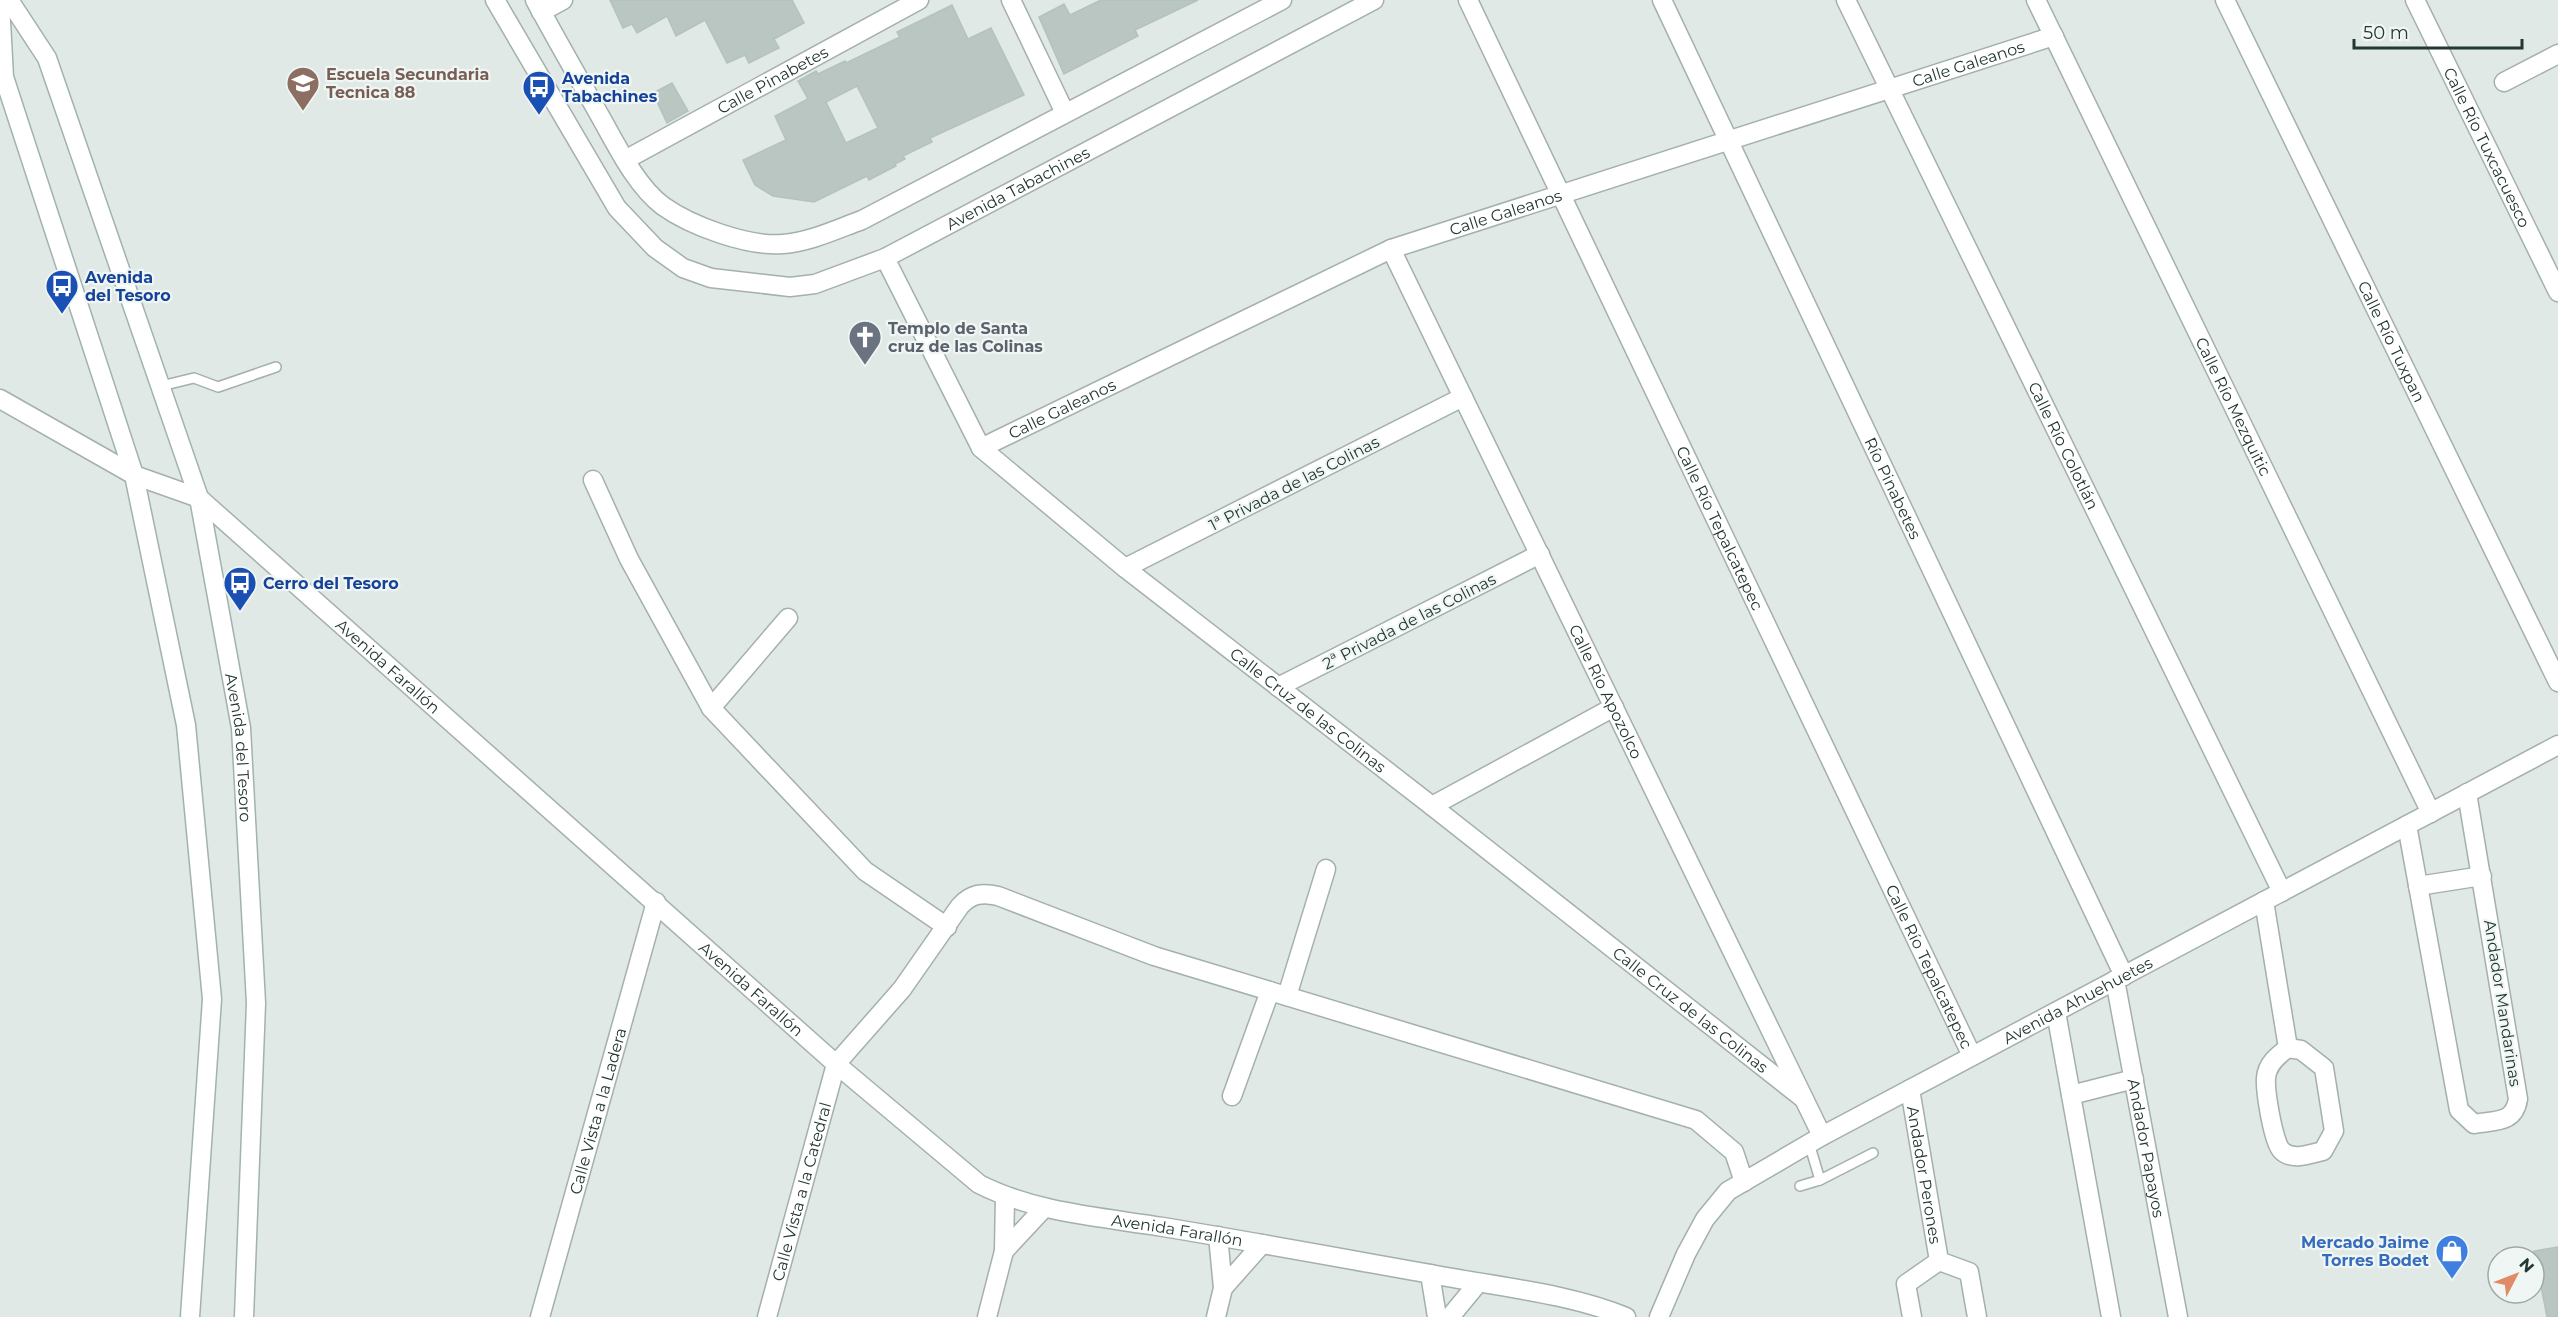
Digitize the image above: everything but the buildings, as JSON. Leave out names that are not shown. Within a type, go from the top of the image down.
[{"type":"street","name":"Avenida del Tesoro","points":[[9,0],[47,58],[199,498],[241,728],[256,1003],[244,1317]]},
{"type":"street","name":"Avenida Tabachines","points":[[495,0],[617,208],[656,248],[683,268],[711,278],[790,288],[815,284],[885,258],[1374,0]]},
{"type":"street","points":[[563,0],[538,6],[625,160],[648,192],[662,205],[691,222],[753,242],[783,244],[809,239],[862,220],[1282,0]]},
{"type":"street","name":"Calle Pinabetes","points":[[625,160],[919,0]]},
{"type":"street","points":[[1011,0],[1065,113]]},
{"type":"street","name":"Calle Río Tepalcatepec","points":[[1468,0],[1972,1056]]},
{"type":"street","name":"Río Pinabetes","points":[[1662,0],[2120,978]]},
{"type":"street","name":"Calle Río Colotlán","points":[[1846,0],[2282,892]]},
{"type":"street","name":"Calle Río Mezquitic","points":[[2036,0],[2431,813]]},
{"type":"street","name":"Calle Río Tuxpan","points":[[2225,0],[2558,682]]},
{"type":"street","name":"Calle Río Tuxcacuesco","points":[[2415,0],[2558,292]]},
{"type":"street","points":[[0,3],[4,77],[134,475],[186,725],[213,999],[190,1317]]},
{"type":"street","name":"Calle Galeanos","points":[[981,448],[1391,249],[2054,36]]},
{"type":"street","points":[[2504,82],[2558,54]]},
{"type":"street","name":"Calle Río Apozolco","points":[[1391,249],[1804,1099],[1815,1139]]},
{"type":"street","name":"Calle Cruz de las Colinas","points":[[885,258],[981,448],[1125,568],[1804,1099]]},
{"type":"street","name":"1ª Privada de las Colinas","points":[[1125,568],[1463,397]]},
{"type":"street","name":"Avenida Farallón","points":[[0,399],[134,475],[199,498],[836,1064],[979,1184],[1005,1197],[1044,1208],[1430,1274],[1601,1307],[1626,1317]]},
{"type":"street","points":[[593,480],[629,560],[711,708],[866,871],[946,927]]},
{"type":"street","name":"2ª Privada de las Colinas","points":[[1278,687],[1540,554]]},
{"type":"street","points":[[711,708],[788,618]]},
{"type":"street","points":[[1432,806],[1614,707]]},
{"type":"street","name":"Avenida Ahuehuetes","points":[[1659,1317],[1686,1254],[1705,1219],[1728,1191],[1815,1139],[2558,745]]},
{"type":"street","name":"Andador Mandarinas","points":[[2407,825],[2459,1110],[2474,1124],[2510,1118],[2516,1111],[2518,1099],[2467,793]]},
{"type":"street","points":[[1232,1096],[1279,993],[1326,869]]},
{"type":"street","points":[[2418,886],[2482,876]]},
{"type":"street","points":[[836,1064],[902,989],[960,906],[976,894],[998,896],[1154,956],[1696,1120],[1734,1152],[1744,1182]]},
{"type":"street","points":[[2264,901],[2288,1048]]},
{"type":"street","name":"Calle Vista a la Ladera","points":[[540,1317],[656,902]]},
{"type":"street","name":"Andador Papayos","points":[[2120,978],[2134,1079],[2178,1317]]},
{"type":"street","points":[[2056,1012],[2111,1317]]},
{"type":"street","points":[[2288,1048],[2301,1050],[2324,1068],[2334,1131],[2323,1151],[2294,1157],[2282,1151],[2276,1142],[2266,1076],[2274,1059],[2288,1048]]},
{"type":"street","name":"Calle Vista a la Catedral","points":[[767,1317],[836,1064]]},
{"type":"street","points":[[2071,1095],[2134,1079]]},
{"type":"street","name":"Andador Perones","points":[[1910,1089],[1939,1261]]},
{"type":"street","points":[[987,1317],[1004,1251],[1005,1197]]},
{"type":"street","points":[[1004,1251],[1044,1208]]},
{"type":"street","points":[[1216,1317],[1224,1288],[1218,1236]]},
{"type":"street","points":[[1224,1288],[1262,1244]]},
{"type":"street","name":"Andador Perones","points":[[1912,1317],[1906,1284],[1939,1261]]},
{"type":"street","name":"Andador Perones","points":[[1939,1261],[1969,1272],[1977,1317]]},
{"type":"street","points":[[1430,1274],[1437,1317]]},
{"type":"street","points":[[1450,1317],[1478,1283]]},
{"type":"lane","points":[[160,386],[194,378],[218,387],[276,367]]},
{"type":"lane","points":[[1815,1139],[1820,1179]]},
{"type":"lane","points":[[1800,1186],[1820,1179],[1873,1153]]},
{"type":"place","name":"Escuela Secundaria Tecnica 88","points":[[303,112]]},
{"type":"place","name":"Avenida Tabachines","points":[[539,116]]},
{"type":"place","name":"Avenida del Tesoro","points":[[62,315]]},
{"type":"place","name":"Templo de Santa cruz de las Colinas","points":[[865,366]]},
{"type":"place","name":"Cerro del Tesoro","points":[[240,612]]},
{"type":"place","name":"Mercado Jaime Torres Bodet","points":[[2452,1280]]}]
